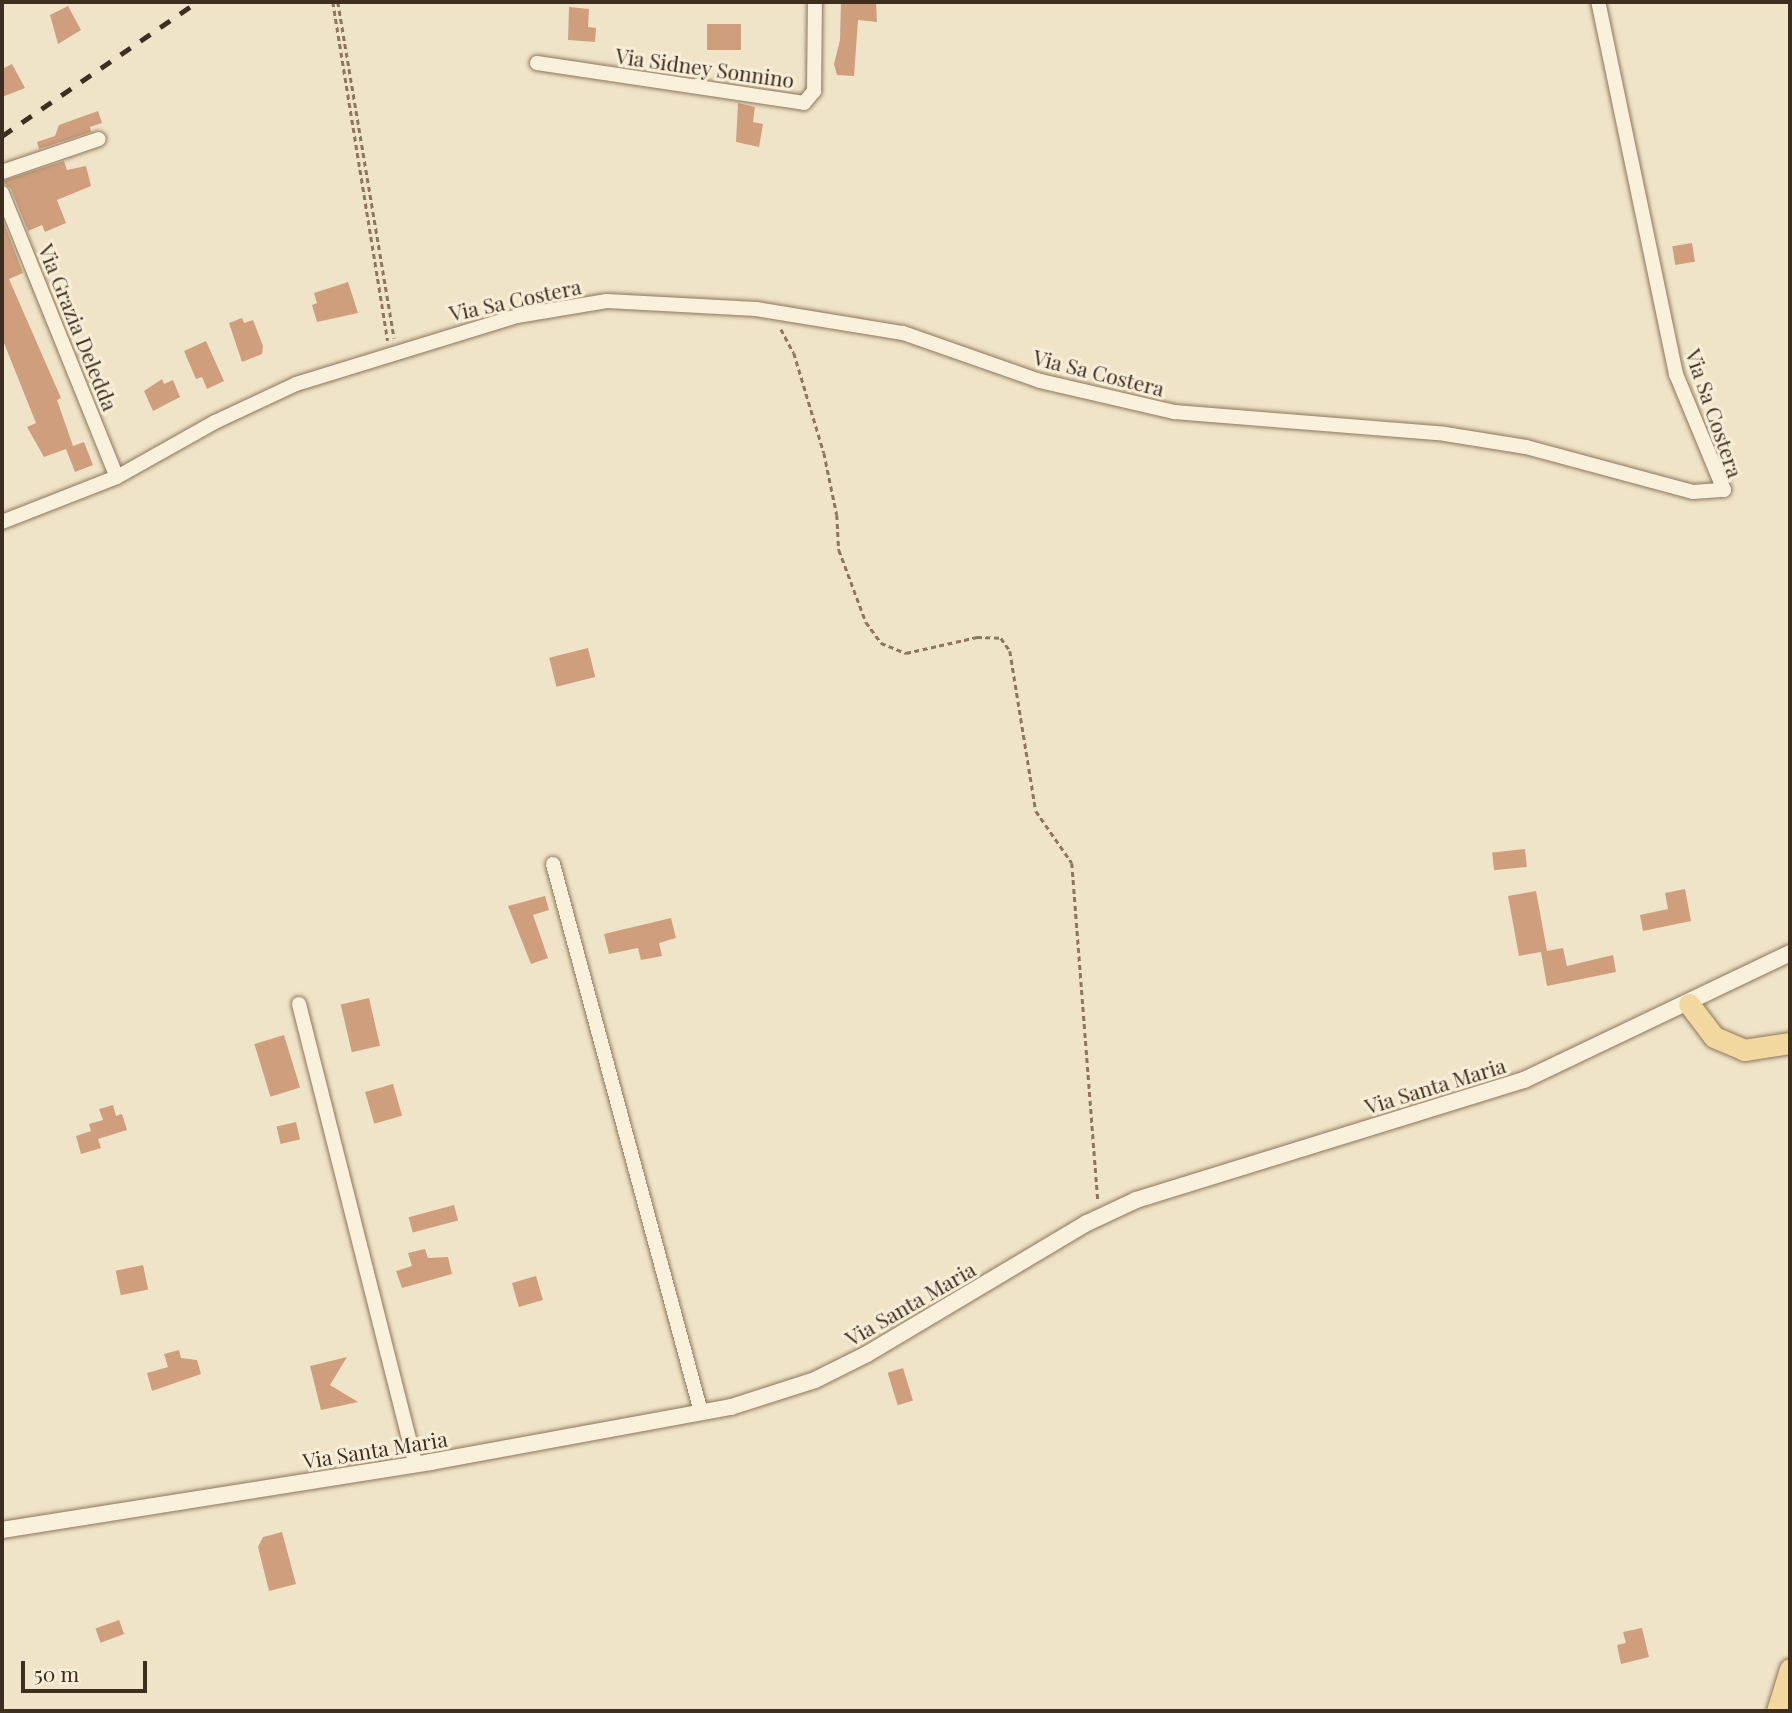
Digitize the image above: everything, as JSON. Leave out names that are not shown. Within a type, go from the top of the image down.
[{"type":"main road","points":[[1689,1004],[1714,1037],[1744,1050],[1790,1043]]},
{"type":"main road","points":[[1777,1711],[1790,1669]]},
{"type":"street","name":"Via Sidney Sonnino","points":[[537,63],[804,103],[814,91],[815,2]]},
{"type":"street","name":"Via Sa Costera","points":[[2,522],[117,477],[215,422],[296,384],[516,316],[607,301],[772,312],[903,332],[1041,381],[1174,412],[1445,434],[1526,447],[1693,492],[1724,490],[1676,374],[1598,2]]},
{"type":"street","points":[[2,172],[99,139]]},
{"type":"street","name":"Via Grazia Deledda","points":[[2,193],[117,477]]},
{"type":"street","points":[[553,864],[701,1412]]},
{"type":"street","name":"Via Santa Maria","points":[[2,1530],[415,1464],[701,1412],[815,1380],[933,1317],[1099,1217],[1136,1200],[1524,1080],[1689,1004],[1790,953]]},
{"type":"street","points":[[299,1003],[415,1464]]},
{"type":"path","points":[[336,2],[393,352]]},
{"type":"path","points":[[772,312],[797,365],[824,453],[837,514],[839,550],[866,622],[881,643],[906,653],[976,637],[1001,638],[1010,652],[1036,810],[1072,863],[1099,1217]]},
{"type":"building","points":[[841,2],[876,2],[877,22],[858,20],[854,76],[837,75],[834,64],[840,40]]},
{"type":"building","points":[[68,6],[81,30],[58,44],[50,15]]},
{"type":"building","points":[[569,7],[589,9],[588,27],[596,28],[595,42],[568,40]]},
{"type":"building","points":[[707,24],[741,24],[741,50],[707,50]]},
{"type":"building","points":[[12,64],[25,88],[2,97],[2,69]]},
{"type":"building","points":[[738,103],[755,107],[753,122],[763,124],[759,147],[736,142]]},
{"type":"building","points":[[98,111],[102,123],[90,127],[91,132],[39,149],[37,142],[55,136],[59,125]]},
{"type":"building","points":[[64,161],[67,170],[86,166],[91,186],[57,200],[66,223],[45,232],[42,225],[28,231],[11,189],[2,181]]},
{"type":"building","points":[[2,218],[23,273],[9,279],[61,398],[57,400],[73,446],[84,442],[93,465],[75,472],[66,449],[44,457],[27,427],[36,423],[2,338]]},
{"type":"building","points":[[1692,243],[1695,262],[1675,265],[1672,246]]},
{"type":"building","points":[[348,282],[358,313],[317,322],[312,305],[317,303],[314,293]]},
{"type":"building","points":[[242,318],[244,323],[253,320],[263,346],[262,354],[242,362],[229,323]]},
{"type":"building","points":[[206,341],[224,381],[207,389],[202,377],[196,379],[184,351]]},
{"type":"building","points":[[162,379],[164,384],[173,380],[180,397],[153,411],[144,391]]},
{"type":"building","points":[[588,648],[595,677],[556,687],[549,658]]},
{"type":"building","points":[[1525,849],[1527,867],[1494,870],[1492,852]]},
{"type":"building","points":[[1685,889],[1691,921],[1643,931],[1640,915],[1668,909],[1665,893]]},
{"type":"building","points":[[1536,891],[1547,951],[1563,948],[1567,966],[1613,955],[1616,972],[1547,986],[1541,952],[1519,956],[1508,896]]},
{"type":"building","points":[[545,896],[549,910],[533,915],[548,958],[531,964],[508,906]]},
{"type":"building","points":[[671,918],[676,938],[659,943],[662,956],[641,960],[638,948],[609,954],[604,934]]},
{"type":"building","points":[[369,998],[380,1046],[352,1052],[341,1005]]},
{"type":"building","points":[[284,1035],[300,1088],[270,1097],[254,1044]]},
{"type":"building","points":[[393,1084],[402,1116],[374,1124],[365,1092]]},
{"type":"building","points":[[113,1105],[116,1116],[122,1114],[127,1130],[98,1139],[101,1148],[81,1154],[76,1136],[91,1131],[89,1124],[103,1120],[99,1109]]},
{"type":"building","points":[[296,1122],[300,1140],[281,1144],[277,1126]]},
{"type":"building","points":[[454,1205],[458,1220],[413,1233],[409,1217]]},
{"type":"building","points":[[425,1249],[428,1258],[448,1257],[452,1274],[402,1288],[396,1271],[412,1266],[408,1253]]},
{"type":"building","points":[[143,1265],[148,1289],[121,1295],[116,1271]]},
{"type":"building","points":[[536,1276],[543,1300],[519,1307],[512,1283]]},
{"type":"building","points":[[179,1350],[181,1358],[197,1360],[201,1374],[152,1391],[147,1373],[168,1367],[164,1354]]},
{"type":"building","points":[[347,1357],[330,1385],[358,1402],[321,1410],[310,1366]]},
{"type":"building","points":[[903,1368],[913,1401],[898,1405],[888,1373]]},
{"type":"building","points":[[282,1532],[296,1584],[269,1591],[258,1547],[263,1537]]},
{"type":"building","points":[[119,1620],[124,1634],[101,1643],[96,1629]]},
{"type":"building","points":[[1642,1628],[1649,1657],[1621,1664],[1617,1645],[1626,1643],[1623,1632]]},
{"type":"railway","points":[[2,136],[197,2]]}]
